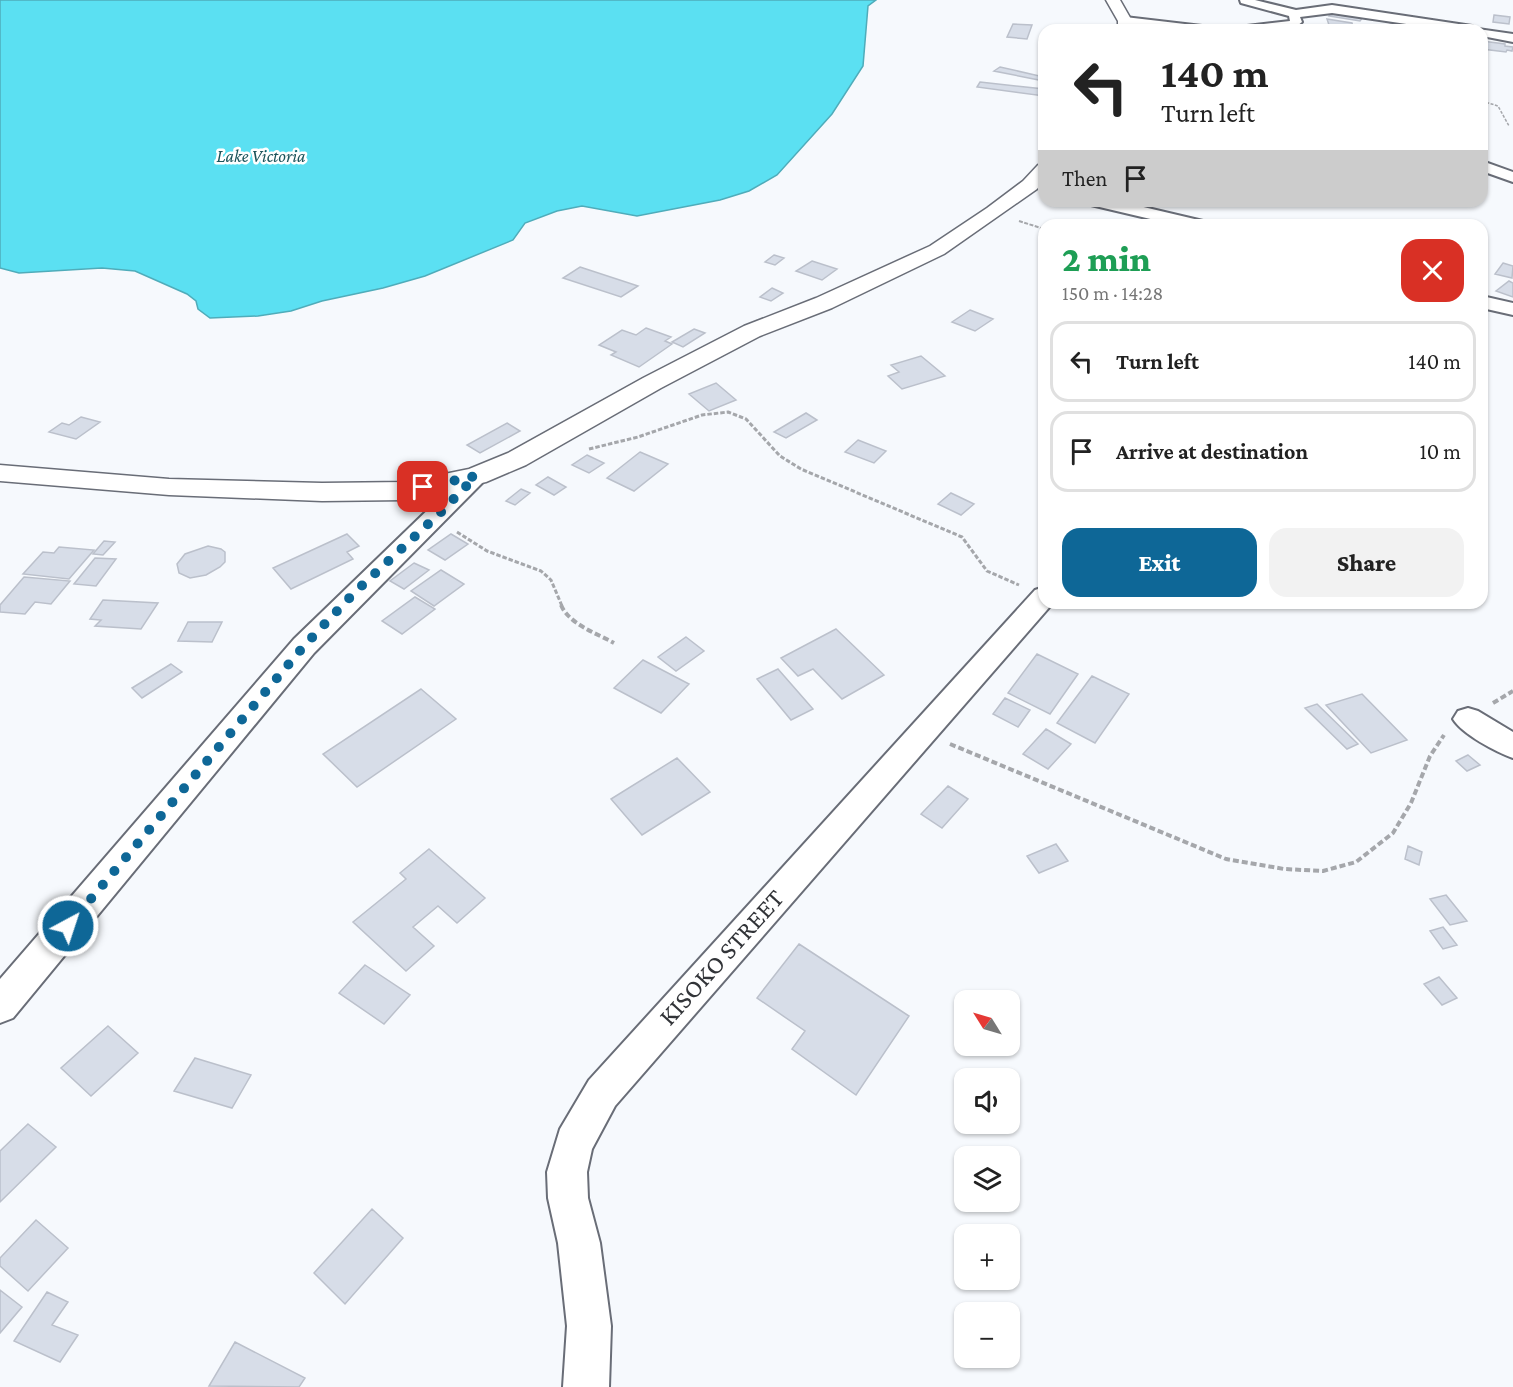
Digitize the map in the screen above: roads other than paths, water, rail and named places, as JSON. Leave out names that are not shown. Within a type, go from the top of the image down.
[{"type":"street","points":[[1113,0],[1125,24]]},
{"type":"street","points":[[1243,4],[1296,14],[1332,9],[1432,24]]},
{"type":"street","points":[[1294,24],[1296,14]]},
{"type":"street","points":[[1488,33],[1513,38]]},
{"type":"street","points":[[1488,168],[1513,177]]},
{"type":"street","points":[[0,473],[169,487],[321,492],[405,491],[476,476],[517,459],[652,383],[752,331],[824,303],[937,250],[1038,181]]},
{"type":"street","points":[[1122,207],[1172,219]]},
{"type":"street","points":[[1488,303],[1513,309]]},
{"type":"street","points":[[0,1006],[304,646],[354,593],[476,476]]},
{"type":"street","name":"KISOKO STREET","points":[[586,1387],[589,1326],[579,1243],[568,1198],[567,1172],[574,1143],[603,1093],[616,1076],[921,732],[1033,591]]},
{"type":"street","points":[[1468,719],[1513,746]]},
{"type":"water","name":"Lake Victoria","points":[[0,0],[876,0],[868,6],[863,66],[832,114],[777,175],[749,191],[720,200],[637,216],[582,206],[557,211],[525,223],[513,240],[425,276],[322,301],[291,311],[258,316],[210,318],[198,309],[196,301],[187,294],[135,271],[102,268],[19,273],[0,268]]}]
